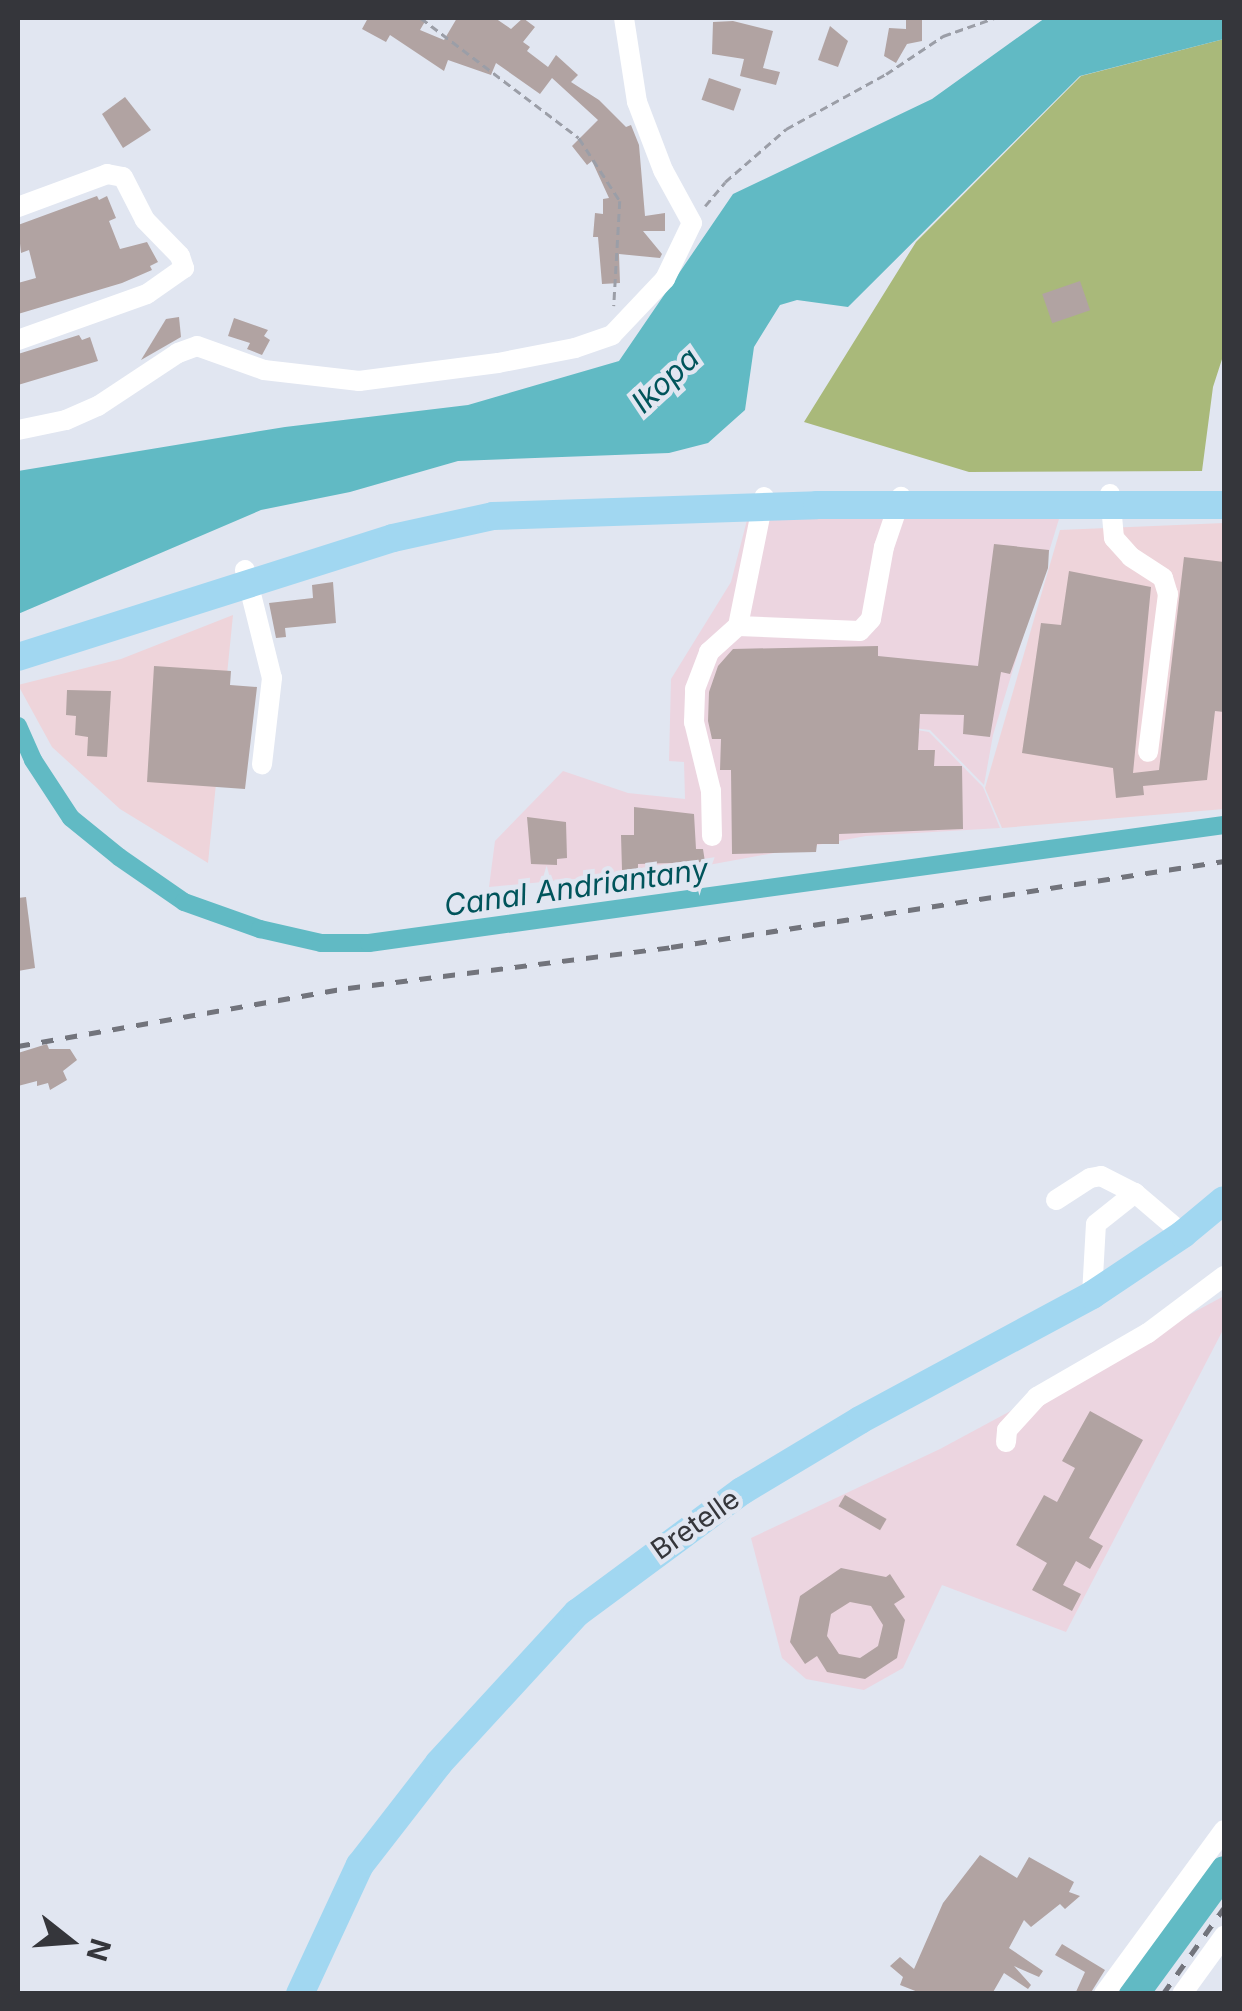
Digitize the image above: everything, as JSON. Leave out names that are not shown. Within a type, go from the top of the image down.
[{"type":"main road","points":[[1110,499],[1224,491]]},
{"type":"main road","points":[[18,657],[447,512],[570,500],[1110,499],[1224,504]]},
{"type":"main road","points":[[18,645],[411,533],[530,513],[764,501]]},
{"type":"main road","name":"Bretelle","points":[[300,1994],[360,1866],[439,1762],[577,1612],[742,1491],[860,1420],[1092,1295],[1183,1234],[1224,1200]]},
{"type":"street","points":[[18,430],[66,420],[98,406],[178,353],[197,346],[264,370],[359,381],[498,363],[575,348],[612,335],[666,278],[692,223],[663,170],[637,102],[624,18]]},
{"type":"street","points":[[18,207],[107,174],[124,178],[145,220],[180,256],[184,268],[146,294],[18,340]]},
{"type":"street","points":[[738,626],[865,629],[900,499]]},
{"type":"street","points":[[1110,499],[1114,538],[1131,557],[1163,578],[1168,594],[1148,752]]},
{"type":"street","points":[[712,836],[710,791],[694,722],[695,689],[710,652],[738,626],[764,501]]},
{"type":"street","points":[[247,577],[272,678],[262,764]]},
{"type":"street","points":[[1056,1200],[1090,1178],[1101,1176],[1135,1192],[1183,1234]]},
{"type":"street","points":[[1092,1295],[1096,1224],[1135,1192]]},
{"type":"street","points":[[1006,1442],[1007,1430],[1038,1397],[1148,1333],[1224,1276]]},
{"type":"street","points":[[1104,1994],[1224,1830]]},
{"type":"street","points":[[1182,1994],[1224,1936]]},
{"type":"path","points":[[421,18],[579,138],[620,202],[612,335]]},
{"type":"path","points":[[692,223],[725,182],[786,130],[886,74],[943,36],[994,18]]},
{"type":"shaded area","points":[[908,514],[1059,519],[993,735],[984,785],[930,730],[887,725],[929,732],[983,787],[1000,828],[866,836],[692,868],[489,887],[495,841],[563,771],[628,793],[685,799],[684,762],[669,761],[671,679],[731,582],[747,520]]},
{"type":"shaded area","points":[[1224,523],[1224,809],[1002,828],[985,788],[1060,530]]},
{"type":"shaded area","points":[[233,615],[208,863],[120,809],[52,747],[18,685],[121,659]]},
{"type":"shaded area","points":[[1224,1296],[1224,1328],[1066,1632],[942,1585],[903,1668],[864,1690],[806,1679],[782,1658],[751,1538],[940,1449]]},
{"type":"green space","points":[[1224,39],[1224,353],[1213,387],[1202,471],[969,472],[804,422],[916,242],[1081,76]]},
{"type":"water","points":[[1045,18],[1224,18],[1224,39],[1080,76],[848,307],[797,300],[780,305],[754,347],[745,410],[708,443],[669,453],[458,461],[350,492],[261,510],[18,614],[18,471],[285,427],[468,405],[619,361],[733,194],[932,99]]},
{"type":"building","points":[[368,18],[427,18],[420,30],[444,40],[457,18],[495,18],[511,29],[523,18],[535,27],[523,42],[530,47],[527,51],[548,67],[556,55],[578,75],[571,82],[599,100],[626,127],[631,125],[639,145],[645,216],[665,213],[665,231],[643,231],[662,254],[660,258],[619,254],[620,283],[602,284],[598,237],[593,237],[595,213],[603,214],[603,199],[609,198],[592,161],[587,165],[572,146],[598,120],[552,78],[540,94],[496,63],[491,75],[448,60],[444,71],[390,35],[386,42],[362,29]]},
{"type":"building","points":[[906,18],[922,18],[922,41],[907,44],[896,63],[884,56],[889,28],[906,29]]},
{"type":"building","points":[[733,21],[773,31],[763,68],[780,72],[776,85],[740,76],[744,59],[712,54],[713,22]]},
{"type":"building","points":[[830,26],[848,41],[838,67],[818,60]]},
{"type":"building","points":[[709,78],[741,89],[734,111],[702,100]]},
{"type":"building","points":[[125,97],[151,130],[123,148],[102,114]]},
{"type":"building","points":[[97,196],[99,200],[107,196],[116,218],[109,221],[120,249],[147,242],[158,262],[150,266],[152,270],[122,283],[18,314],[18,283],[36,278],[29,250],[21,253],[18,225]]},
{"type":"building","points":[[1080,281],[1090,310],[1052,323],[1042,294]]},
{"type":"building","points":[[179,317],[181,337],[141,360],[166,319]]},
{"type":"building","points":[[234,318],[268,330],[264,336],[270,340],[262,355],[247,349],[250,343],[228,336]]},
{"type":"building","points":[[79,335],[82,340],[90,337],[98,361],[18,385],[18,354]]},
{"type":"building","points":[[994,544],[1049,550],[1048,568],[1010,674],[1001,672],[990,737],[963,734],[964,715],[920,714],[918,750],[935,750],[934,766],[962,766],[963,829],[839,834],[839,844],[817,844],[816,852],[732,854],[731,770],[720,770],[721,739],[712,739],[708,721],[709,692],[718,666],[733,649],[878,646],[878,656],[978,666]]},
{"type":"building","points":[[1184,557],[1224,562],[1224,712],[1215,711],[1207,780],[1143,786],[1144,795],[1116,798],[1113,768],[1022,753],[1041,623],[1061,625],[1069,571],[1151,587],[1133,773],[1159,770]]},
{"type":"building","points":[[333,582],[336,623],[285,628],[286,637],[276,638],[269,603],[313,598],[312,585]]},
{"type":"building","points":[[154,666],[231,671],[230,685],[257,687],[245,789],[147,782]]},
{"type":"building","points":[[67,690],[111,691],[107,757],[87,756],[88,737],[75,735],[76,716],[66,715]]},
{"type":"building","points":[[634,807],[694,814],[696,849],[703,849],[705,862],[638,864],[638,869],[622,870],[621,835],[634,835]]},
{"type":"building","points":[[527,817],[566,822],[567,858],[557,859],[557,865],[531,864]]},
{"type":"building","points":[[26,897],[35,968],[18,971],[18,898]]},
{"type":"building","points":[[47,1044],[49,1049],[70,1049],[77,1060],[63,1071],[67,1080],[50,1090],[48,1083],[37,1086],[37,1081],[18,1086],[18,1053]]},
{"type":"building","points":[[1090,1411],[1143,1440],[1089,1538],[1103,1546],[1090,1569],[1076,1561],[1063,1585],[1081,1594],[1072,1611],[1032,1590],[1047,1563],[1016,1545],[1044,1495],[1057,1502],[1075,1468],[1062,1461]]},
{"type":"building","points":[[845,1495],[887,1519],[880,1530],[838,1506]]},
{"type":"building","points":[[841,1568],[886,1577],[890,1574],[905,1597],[894,1604],[905,1620],[897,1658],[865,1679],[827,1672],[817,1656],[805,1664],[790,1642],[800,1596]],"holes":[[[850,1602],[871,1606],[883,1625],[878,1646],[860,1658],[839,1654],[827,1636],[831,1614]]]},
{"type":"building","points":[[980,1855],[1017,1878],[1029,1857],[1074,1882],[1069,1892],[1080,1896],[1065,1909],[1060,1904],[1031,1927],[1024,1920],[1009,1948],[1043,1971],[1039,1977],[1014,1966],[1031,1985],[1028,1989],[1004,1973],[992,1994],[923,1994],[900,1985],[903,1977],[890,1966],[900,1957],[914,1969],[943,1903]]},
{"type":"building","points":[[1062,1944],[1105,1970],[1090,1994],[1075,1994],[1085,1972],[1055,1955]]},
{"type":"waterway","name":"Canal Andriantany","points":[[18,726],[33,760],[71,818],[119,857],[184,902],[260,929],[321,943],[369,943],[1224,825]]},
{"type":"waterway","name":"Ikopa","points":[[1134,1994],[1224,1871]]},
{"type":"railway","points":[[18,1046],[348,988],[671,947],[1224,861]]},
{"type":"railway","points":[[1163,1994],[1224,1908]]}]
